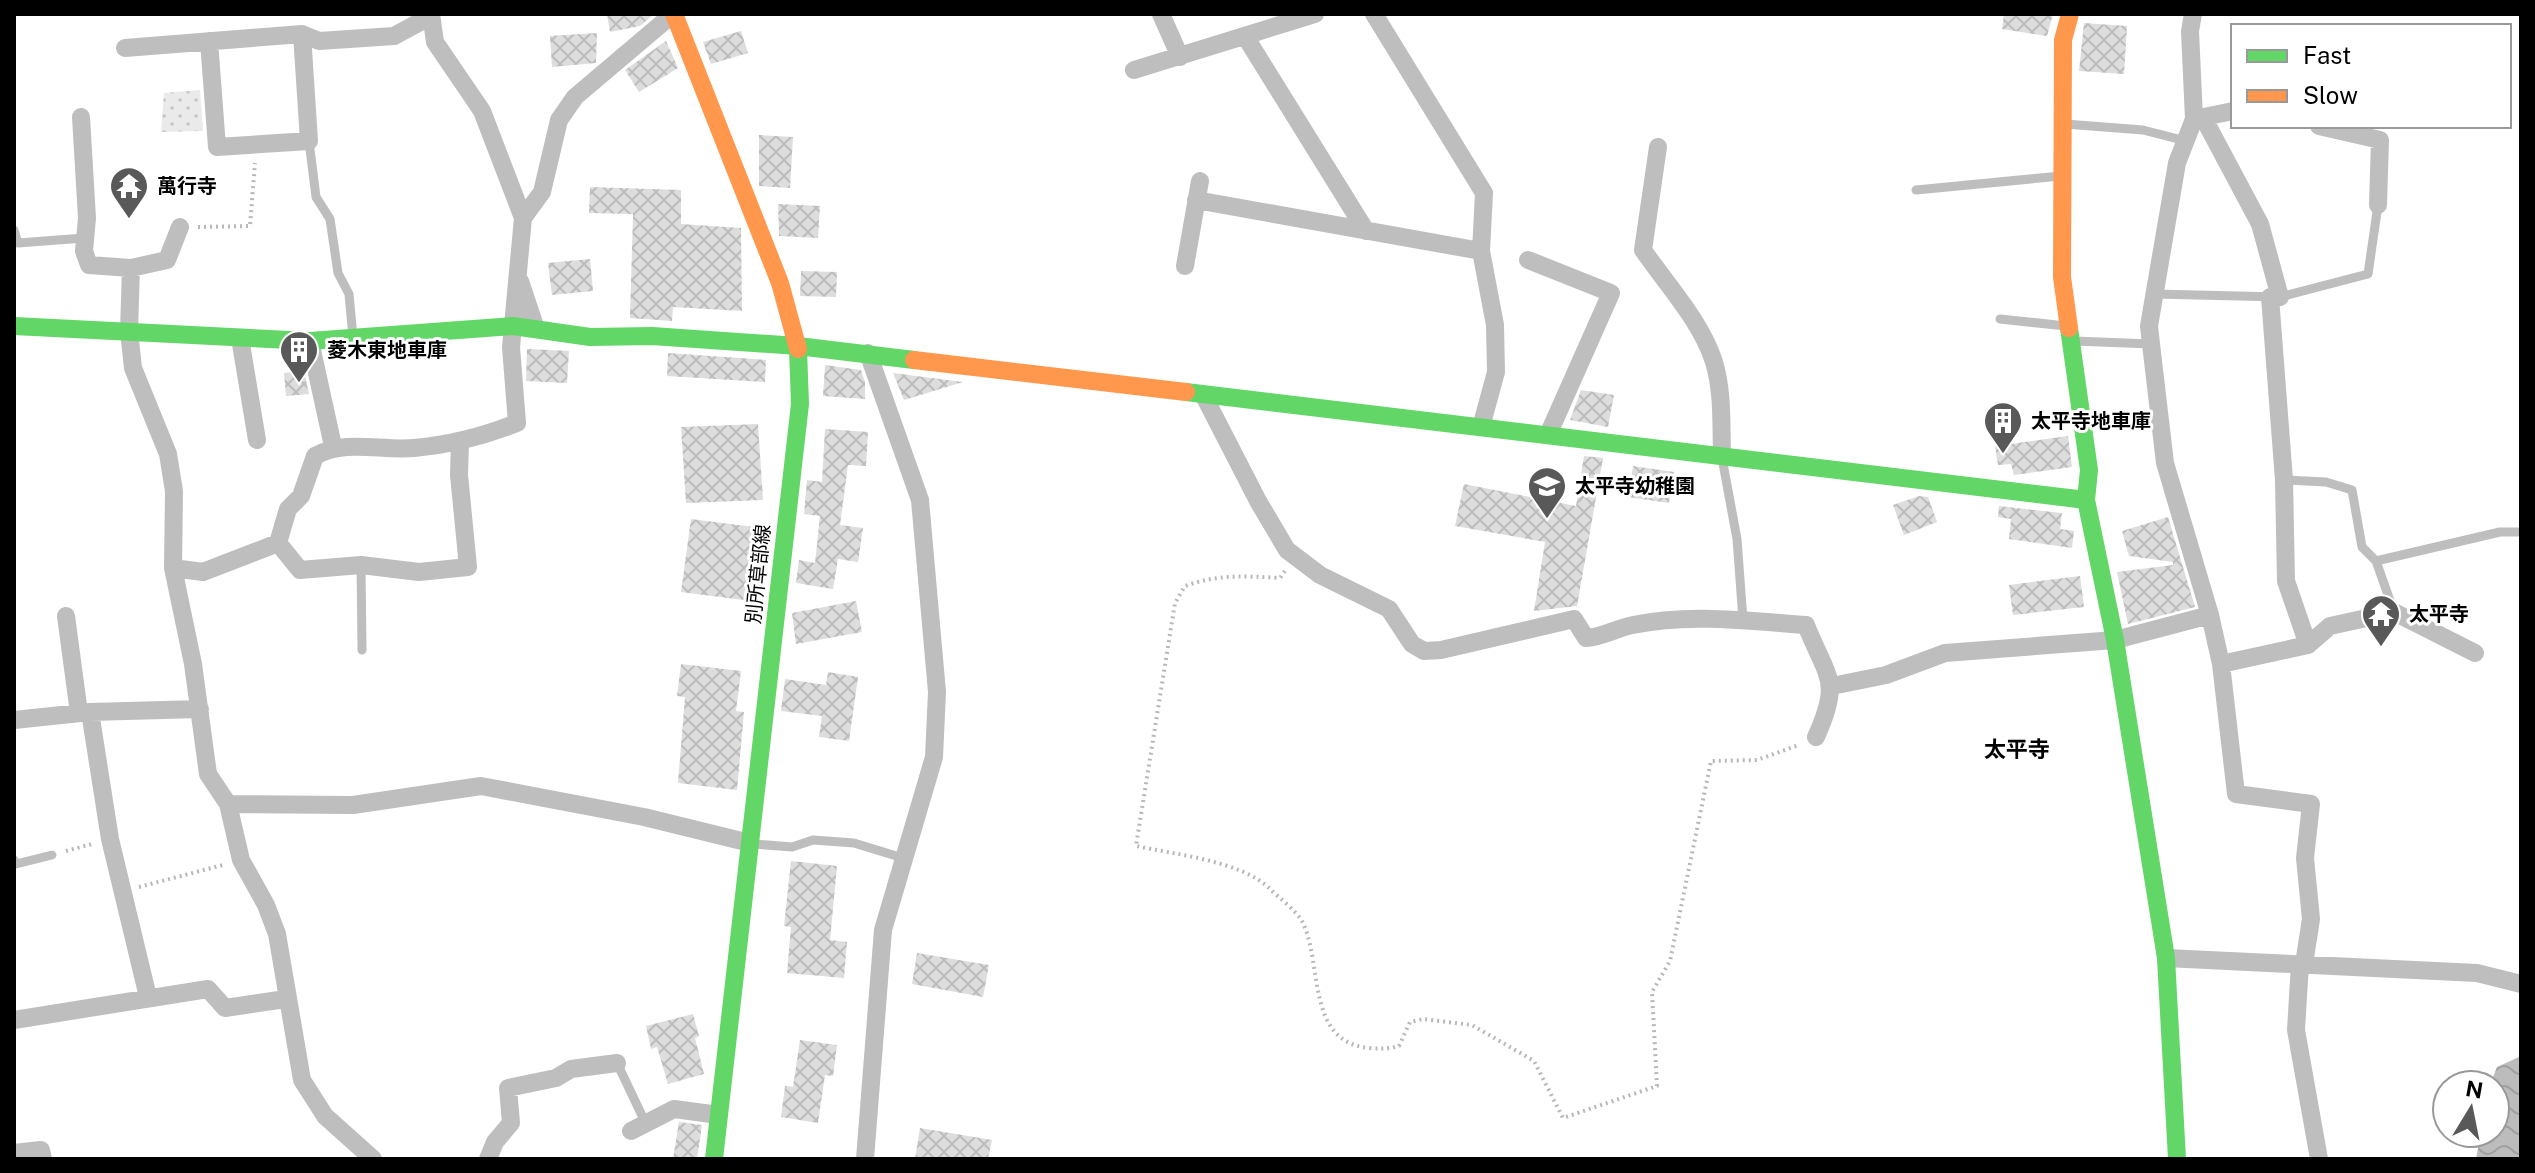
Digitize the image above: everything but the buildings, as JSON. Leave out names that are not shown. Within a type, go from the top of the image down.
[{"type":"street","points":[[523,218],[542,192],[559,120],[575,97],[673,14]]},
{"type":"street","name":"別所草部線","points":[[673,14],[734,160],[780,283],[798,346],[800,404],[714,1159]]},
{"type":"street","points":[[1161,14],[1180,57]]},
{"type":"street","points":[[1134,70],[1315,14]]},
{"type":"street","points":[[1374,14],[1484,193],[1481,251],[1495,325],[1496,372],[1481,427]]},
{"type":"street","points":[[2070,14],[2063,40],[2062,277],[2089,470],[2086,500],[2115,640],[2166,958],[2177,1159]]},
{"type":"street","points":[[2193,14],[2190,31],[2199,118],[2260,224],[2275,297],[2286,581],[2308,645]]},
{"type":"street","points":[[125,48],[302,34],[319,41],[394,36],[431,15],[435,42],[482,111],[523,218],[520,281],[513,326],[517,423],[479,438],[413,448],[333,446],[315,456],[301,496],[288,509],[278,543]]},
{"type":"street","points":[[209,41],[217,147],[309,141],[302,34]]},
{"type":"street","points":[[1245,36],[1366,231]]},
{"type":"street","points":[[2231,111],[2199,118],[2177,163],[2149,326],[2165,463],[2210,615],[2221,664],[2236,794],[2311,804],[2305,858],[2311,919],[2302,964],[2296,1030],[2319,1159]]},
{"type":"street","points":[[81,117],[87,218],[84,238],[89,265],[131,268],[167,260],[180,227]]},
{"type":"street","points":[[2328,128],[2380,140],[2378,205]]},
{"type":"street","points":[[1658,147],[1643,250],[1701,334],[1713,360],[1721,395],[1722,455]]},
{"type":"street","points":[[1185,266],[1198,191],[1366,231],[1481,251]]},
{"type":"street","points":[[1528,260],[1611,293],[1548,435]]},
{"type":"street","points":[[131,268],[129,331],[133,368],[168,454],[174,491],[173,568],[200,709],[208,774],[228,804],[241,860],[266,905],[277,934],[302,1080],[325,1116],[373,1159]]},
{"type":"street","points":[[520,281],[536,329]]},
{"type":"street","points":[[14,326],[310,341],[513,326],[590,337],[652,336],[798,346],[2086,500]]},
{"type":"street","points":[[240,338],[257,440]]},
{"type":"street","points":[[310,341],[333,446]]},
{"type":"street","points":[[865,1159],[883,930],[934,757],[937,692],[920,500],[868,353]]},
{"type":"street","points":[[1204,396],[1287,550],[1320,575],[1389,609],[1412,644],[1424,651],[1441,650],[1574,619],[1586,638],[1602,637],[1632,625],[1680,620],[1743,620],[1806,625],[1832,686],[1829,707],[1816,737]]},
{"type":"street","points":[[278,543],[300,570],[361,565],[419,572],[468,567],[459,475],[460,441]]},
{"type":"street","points":[[173,568],[203,572],[278,543]]},
{"type":"street","points":[[2221,664],[2308,645],[2330,626],[2394,612],[2475,653]]},
{"type":"street","points":[[1832,686],[1886,675],[1945,653],[2115,640],[2210,615]]},
{"type":"street","points":[[66,616],[110,839],[125,891],[148,997]]},
{"type":"street","points":[[14,720],[85,713],[200,709]]},
{"type":"street","points":[[228,804],[353,805],[481,786],[644,817],[750,843]]},
{"type":"street","points":[[2166,958],[2477,973],[2521,984]]},
{"type":"street","points":[[14,1020],[208,989],[225,1008],[286,999]]},
{"type":"street","points":[[488,1159],[511,1123],[508,1088],[556,1078],[571,1069],[617,1063]]},
{"type":"street","points":[[638,1127],[674,1109],[719,1115]]},
{"type":"street","points":[[14,1153],[41,1150],[43,1159]]},
{"type":"lane","points":[[2062,124],[2143,130],[2186,141]]},
{"type":"lane","points":[[309,141],[316,197],[330,219],[338,273],[349,294],[354,340]]},
{"type":"lane","points":[[1916,190],[2061,176]]},
{"type":"lane","points":[[2155,294],[2275,297],[2368,274],[2378,205]]},
{"type":"lane","points":[[14,230],[18,243],[84,238]]},
{"type":"lane","points":[[2000,319],[2070,334],[2151,344]]},
{"type":"lane","points":[[1722,455],[1737,539],[1743,620]]},
{"type":"lane","points":[[2284,480],[2326,482],[2352,490],[2362,547],[2376,561],[2394,612]]},
{"type":"lane","points":[[2376,561],[2500,532],[2521,532]]},
{"type":"lane","points":[[361,565],[362,650]]},
{"type":"lane","points":[[750,843],[792,847],[813,840],[854,843],[903,858]]},
{"type":"lane","points":[[14,860],[16,864],[52,855]]},
{"type":"lane","points":[[617,1063],[638,1127]]},
{"type":"path","points":[[180,227],[250,226],[256,144]]},
{"type":"path","points":[[1297,557],[1280,578],[1229,574],[1203,579],[1185,586],[1175,603],[1136,846],[1227,867],[1266,885],[1303,922],[1326,1022],[1339,1037],[1357,1047],[1388,1049],[1399,1046],[1410,1022],[1423,1019],[1472,1025],[1534,1061],[1563,1118],[1657,1086],[1652,992],[1670,961],[1711,761],[1757,760],[1788,751],[1816,737]]},
{"type":"path","points":[[52,855],[110,839]]},
{"type":"path","points":[[125,891],[241,860]]},
{"type":"shaded area","points":[[200,90],[203,131],[161,132],[164,93]]},
{"type":"water","points":[[2521,1056],[2521,1159],[2476,1159],[2478,1149],[2511,1149],[2511,1069],[2497,1067]]},
{"type":"traffic: fast","points":[[14,326],[310,341],[513,326],[590,337],[652,336],[798,346],[914,360]]},
{"type":"traffic: fast","points":[[2069,328],[2089,470],[2086,500],[2115,640],[2166,958],[2177,1159]]},
{"type":"traffic: fast","points":[[714,1159],[800,404],[798,349]]},
{"type":"traffic: fast","points":[[1186,392],[2086,500]]},
{"type":"traffic: slow","points":[[674,14],[780,283],[798,349]]},
{"type":"traffic: slow","points":[[2069,328],[2062,277],[2063,40],[2070,14]]},
{"type":"traffic: slow","points":[[914,360],[1186,392]]},
{"type":"place","name":"萬行寺","points":[[129,220]]},
{"type":"place","name":"菱木東地車庫","points":[[299,384]]},
{"type":"place","name":"太平寺地車庫","points":[[2003,455]]},
{"type":"place","name":"太平寺幼稚園","points":[[1547,520]]},
{"type":"place","name":"太平寺","points":[[2381,648]]},
{"type":"district","name":"太平寺","points":[[2017,749]]}]
